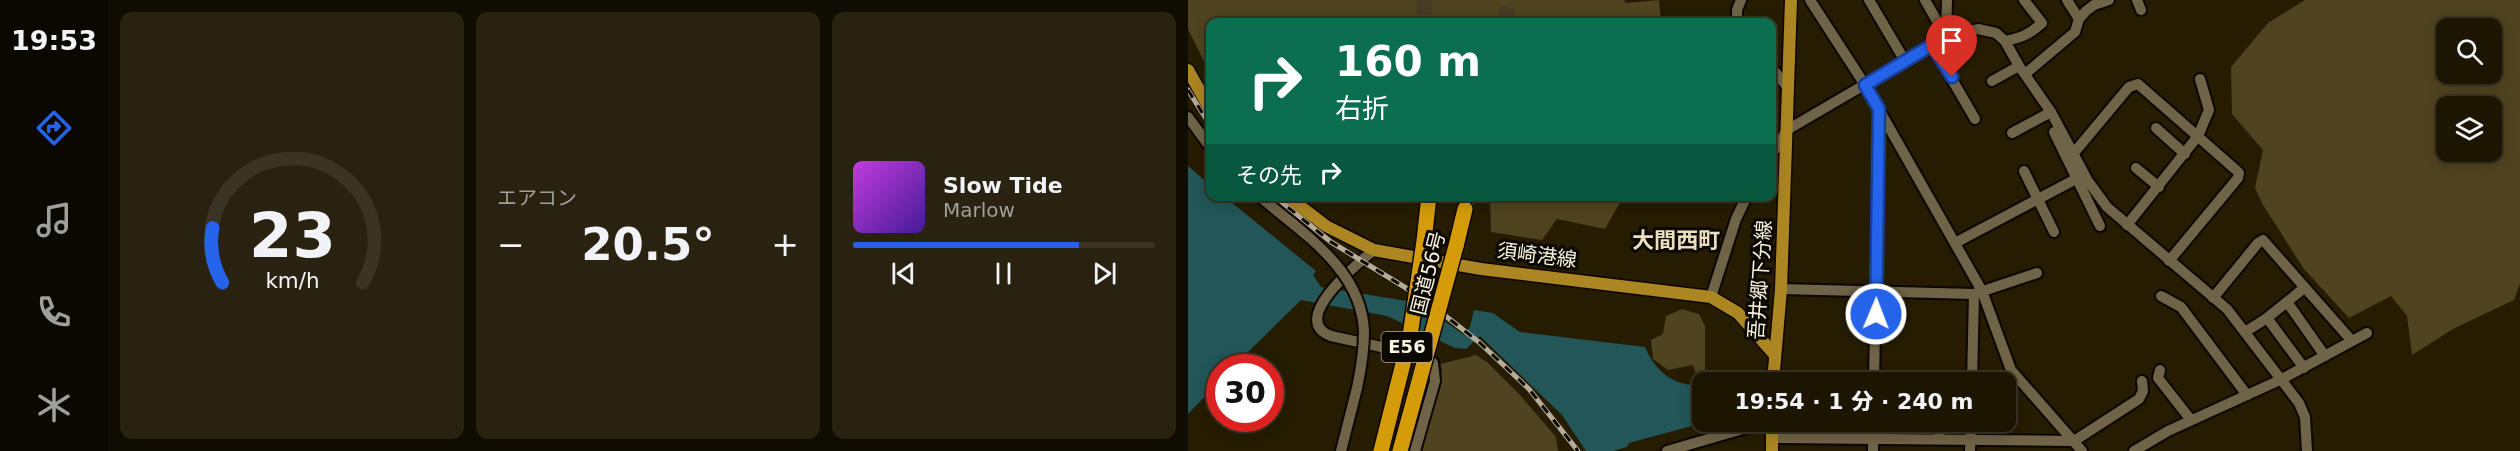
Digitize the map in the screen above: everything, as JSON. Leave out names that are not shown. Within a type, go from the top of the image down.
[{"type":"highway","name":"E56","points":[[1381,451],[1410,336],[1428,201]]},
{"type":"highway","name":"国道56号","points":[[1400,451],[1465,209]]},
{"type":"main road","name":"吾井郷下分線","points":[[1773,372],[1781,289],[1791,0]]},
{"type":"main road","points":[[1188,70],[1206,102]]},
{"type":"main road","name":"須崎港線","points":[[1294,201],[1326,226],[1374,250],[1481,268],[1711,297],[1738,313],[1774,354]]},
{"type":"main road","points":[[1772,432],[1772,451]]},
{"type":"street","points":[[1737,18],[1741,0]]},
{"type":"street","points":[[1810,0],[1865,85],[1955,243],[2011,370],[2082,451]]},
{"type":"street","points":[[1869,0],[1905,61]]},
{"type":"street","points":[[1925,0],[1946,37]]},
{"type":"street","points":[[1946,37],[1947,0]]},
{"type":"street","points":[[2005,41],[2030,34],[2042,23],[2024,0]]},
{"type":"street","points":[[2067,0],[2079,19]]},
{"type":"street","points":[[1992,81],[2022,70],[2075,32],[2079,19],[2094,5],[2109,0]]},
{"type":"street","points":[[1776,148],[1787,130],[1946,37],[1978,29],[1996,33],[2005,41],[2095,193],[2127,225],[2229,312],[2245,332],[2303,410],[2307,451]]},
{"type":"street","points":[[1932,45],[1975,119]]},
{"type":"street","points":[[1776,73],[1788,87]]},
{"type":"street","points":[[2127,225],[2198,136],[2209,110],[2200,79]]},
{"type":"street","points":[[2073,154],[2133,84],[2138,84],[2239,173],[2238,178],[2169,261]]},
{"type":"street","points":[[1874,372],[1879,109]]},
{"type":"street","points":[[2012,133],[2049,113]]},
{"type":"street","points":[[2049,113],[2076,179],[2100,226]]},
{"type":"street","points":[[1188,117],[1206,142]]},
{"type":"street","points":[[2156,128],[2185,154]]},
{"type":"street","points":[[2136,168],[2159,187]]},
{"type":"street","points":[[2024,171],[2054,232]]},
{"type":"street","points":[[1955,243],[2076,179]]},
{"type":"street","points":[[1265,201],[1339,267],[1353,288],[1358,301],[1364,330],[1357,388],[1341,451]]},
{"type":"street","points":[[1711,297],[1736,219],[1745,201]]},
{"type":"street","points":[[2213,298],[2258,243],[2263,240],[2352,341]]},
{"type":"street","points":[[1374,250],[1335,287],[1320,306],[1316,322],[1326,334],[1427,357],[1433,363],[1435,381],[1415,451]]},
{"type":"street","points":[[1781,289],[1978,292],[2037,273]]},
{"type":"street","points":[[2245,332],[2267,318],[2304,288]]},
{"type":"street","points":[[1973,372],[1978,292]]},
{"type":"street","points":[[2161,296],[2181,307],[2247,395]]},
{"type":"street","points":[[2287,302],[2325,356]]},
{"type":"street","points":[[2267,318],[2304,368]]},
{"type":"street","points":[[2134,451],[2191,420],[2304,368],[2367,333]]},
{"type":"street","points":[[2160,370],[2158,378],[2191,420]]},
{"type":"street","points":[[1772,438],[1939,439],[1970,445],[2074,441],[2139,399],[2143,391],[2142,381]]},
{"type":"street","points":[[1667,451],[1733,432]]},
{"type":"street","points":[[1873,432],[1873,451]]},
{"type":"street","points":[[1939,432],[1939,439]]},
{"type":"shaded area","points":[[1188,0],[1624,0],[1626,3],[1659,0],[1661,18],[1206,18],[1206,66],[1188,29]]},
{"type":"shaded area","points":[[2305,0],[2520,0],[2520,284],[2514,300],[2453,329],[2412,355],[2407,316],[2391,296],[2349,318],[2304,269],[2263,205],[2255,188],[2263,150],[2232,114],[2231,67],[2268,23]]},
{"type":"shaded area","points":[[1490,201],[1621,201],[1605,229],[1557,219],[1542,240],[1491,232]]},
{"type":"shaded area","points":[[1682,309],[1699,314],[1705,326],[1705,372],[1695,372],[1693,365],[1668,370],[1653,359],[1651,340],[1663,334],[1666,316]]},
{"type":"shaded area","points":[[1476,355],[1488,363],[1520,395],[1556,437],[1558,451],[1420,451],[1442,373],[1441,364]]},
{"type":"water","points":[[1188,166],[1206,182],[1206,201],[1230,201],[1316,271],[1313,275],[1321,287],[1419,303],[1464,335],[1470,327],[1474,310],[1493,313],[1520,332],[1645,347],[1660,371],[1675,380],[1692,385],[1692,426],[1629,443],[1627,447],[1613,451],[1586,451],[1562,415],[1480,336],[1466,349],[1455,348],[1387,316],[1301,300],[1246,354],[1206,354],[1206,395],[1188,414]]},
{"type":"tunnel","points":[[1424,0],[1425,18]]},
{"type":"tunnel","points":[[1506,18],[1510,0]]},
{"type":"tunnel","points":[[1465,209],[1467,201]]},
{"type":"railway","points":[[1188,90],[1206,119]]},
{"type":"railway","points":[[1280,201],[1331,242],[1424,299],[1480,343],[1529,389],[1578,451]]},
{"type":"district","name":"大間西町","points":[[1676,240]]},
{"type":"route","points":[[1876,314],[1877,115],[1879,109],[1865,85],[1932,45],[1952,77]]}]
